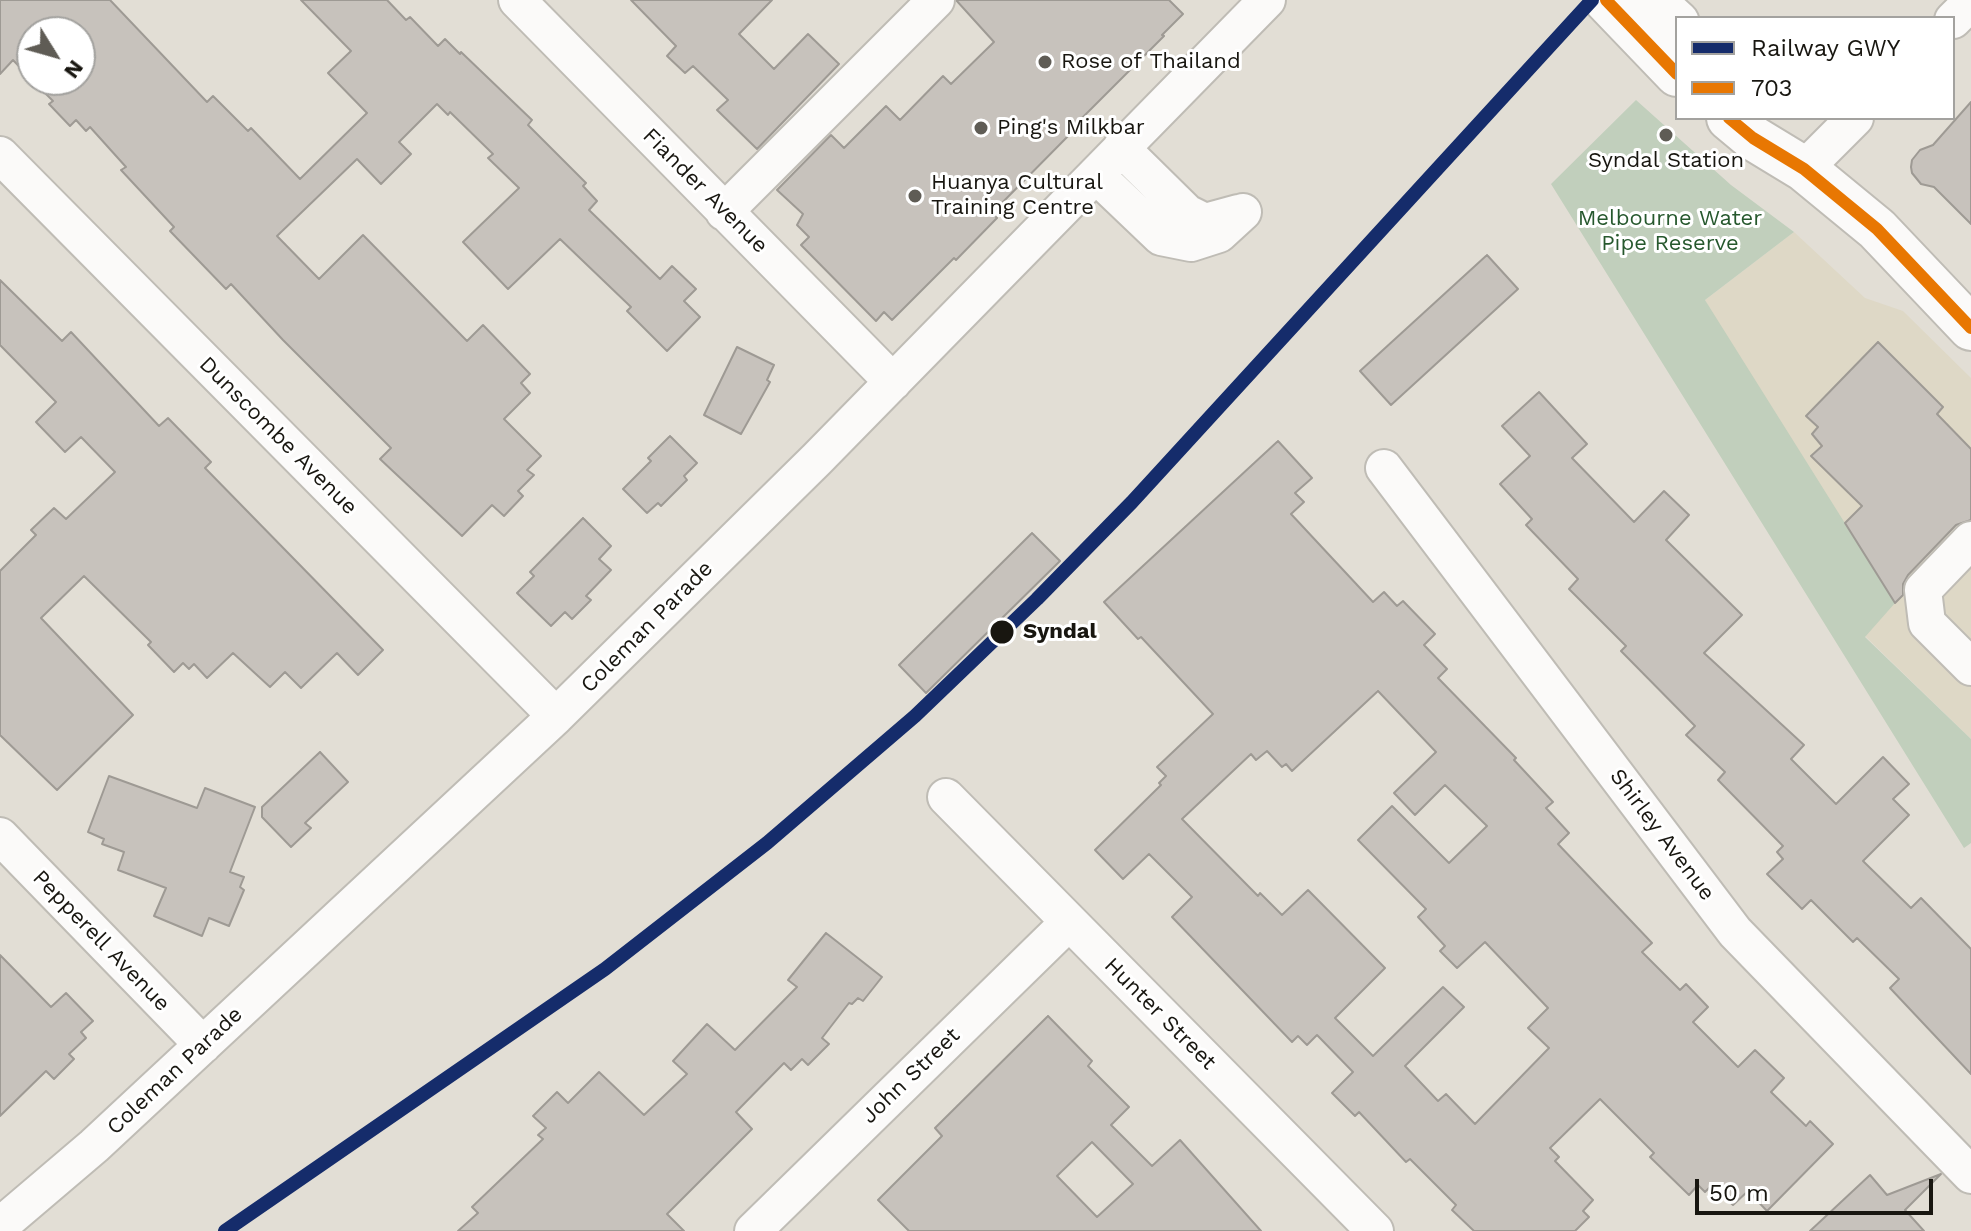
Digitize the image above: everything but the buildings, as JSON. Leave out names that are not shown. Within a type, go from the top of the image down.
[{"type":"main road","points":[[1606,0],[1675,72]]},
{"type":"main road","points":[[1652,0],[1675,21]]},
{"type":"main road","points":[[1731,120],[1753,138],[1804,169],[1877,229],[1971,328]]},
{"type":"main road","points":[[1771,120],[1804,169]]},
{"type":"street","name":"Fiander Avenue","points":[[517,0],[893,382]]},
{"type":"street","points":[[724,212],[936,0]]},
{"type":"street","name":"Coleman Parade","points":[[0,1226],[94,1146],[556,716],[893,382],[1267,0]]},
{"type":"street","points":[[1955,18],[1971,2]]},
{"type":"street","points":[[1804,169],[1853,120]]},
{"type":"street","points":[[1096,175],[1161,237],[1191,243],[1219,234],[1243,212],[1205,222],[1187,213],[1121,148]]},
{"type":"street","name":"Dunscombe Avenue","points":[[0,155],[556,716]]},
{"type":"street","name":"Shirley Avenue","points":[[1384,468],[1735,932],[1971,1175]]},
{"type":"street","points":[[1971,540],[1923,590],[1927,623],[1971,667]]},
{"type":"street","name":"Hunter Street","points":[[946,797],[1372,1230]]},
{"type":"street","name":"Pepperell Avenue","points":[[0,836],[203,1045]]},
{"type":"street","name":"John Street","points":[[753,1231],[1069,922]]},
{"type":"shaded area","points":[[1794,232],[1865,298],[1903,311],[1971,378],[1971,739],[1865,636],[1705,300]]},
{"type":"green space","name":"Melbourne Water Pipe Reserve","points":[[1636,100],[1731,185],[1794,232],[1705,300],[1895,603],[1865,637],[1971,739],[1971,843],[1964,848],[1551,184]]},
{"type":"rail line","name":"GWY","points":[[225,1231],[605,969],[767,843],[915,716],[1132,502],[1592,0]]},
{"type":"transit line","name":"703","points":[[1606,0],[1675,72]]},
{"type":"transit line","name":"703","points":[[1731,120],[1753,138],[1804,169],[1877,229],[1971,328]]},
{"type":"place","name":"Rose of Thailand","points":[[1045,62]]},
{"type":"place","name":"Ping's Milkbar","points":[[981,128]]},
{"type":"place","name":"Syndal Station","points":[[1666,135]]},
{"type":"place","name":"Huanya Cultural Training Centre","points":[[915,196]]},
{"type":"place","name":"Syndal","points":[[1002,632]]}]
